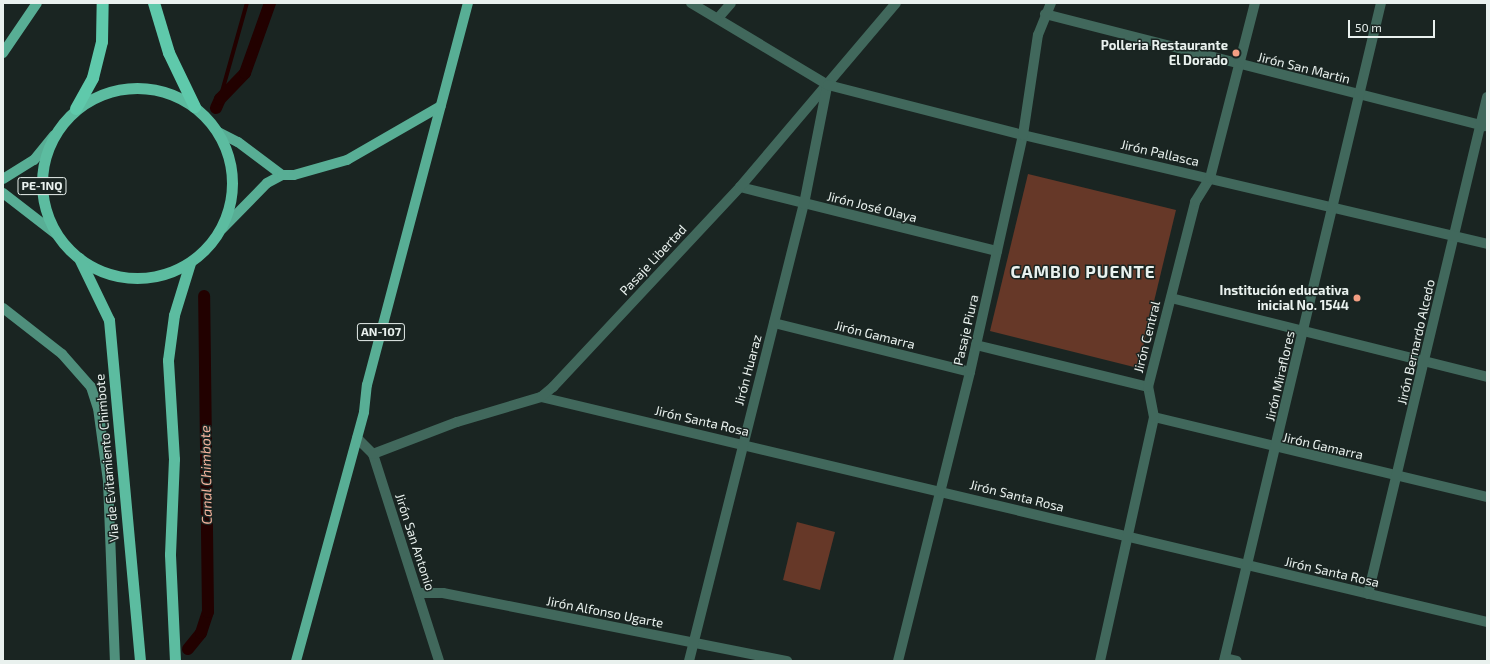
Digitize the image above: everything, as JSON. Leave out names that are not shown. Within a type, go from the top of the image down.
[{"type":"highway","name":"PE-1NQ","points":[[103,3],[101,49],[93,78],[76,109],[54,135],[44,159],[42,184],[46,210],[56,234],[79,258],[105,273],[134,278],[163,275],[190,263],[208,248],[222,229],[231,205],[233,180],[229,155],[218,132],[195,107],[169,53],[154,3]]},
{"type":"highway","name":"PE-1NQ","points":[[76,109],[104,93],[135,87],[167,92],[195,107]]},
{"type":"highway","name":"Via de Evitamiento Chimbote","points":[[79,258],[109,320],[140,661]]},
{"type":"highway","points":[[175,661],[170,554],[174,460],[168,360],[174,315],[190,263]]},
{"type":"main road","points":[[3,53],[37,3]]},
{"type":"main road","name":"AN-107","points":[[296,661],[357,438],[367,385],[468,3]]},
{"type":"main road","points":[[222,229],[267,183],[282,176],[294,175],[347,160],[441,106]]},
{"type":"main road","points":[[218,132],[238,142],[282,176]]},
{"type":"main road","points":[[3,179],[34,160],[54,135]]},
{"type":"main road","points":[[3,193],[56,234]]},
{"type":"main road","points":[[3,308],[62,354],[91,387],[98,408],[108,481],[115,661]]},
{"type":"street","name":"Jirón Pallasca","points":[[691,3],[719,17],[828,85],[1023,135],[1487,244]]},
{"type":"street","points":[[719,17],[732,3]]},
{"type":"street","name":"Pasaje Libertad","points":[[373,454],[457,422],[541,396],[568,372],[740,187],[896,3]]},
{"type":"street","name":"Pasaje Piura","points":[[898,661],[942,491],[970,372],[1023,135],[1038,35],[1045,14],[1051,3]]},
{"type":"street","name":"Jirón Central","points":[[1100,661],[1154,417],[1148,387],[1195,202],[1210,178],[1255,3]]},
{"type":"street","name":"Jirón Miraflores","points":[[1225,660],[1277,448],[1358,95],[1381,3]]},
{"type":"street","name":"Jirón San Martin","points":[[1045,14],[1358,95],[1484,125]]},
{"type":"street","name":"Jirón Huaraz","points":[[689,661],[742,443],[804,204],[828,85]]},
{"type":"street","name":"Jirón Bernardo Alcedo","points":[[1368,594],[1398,476],[1455,236],[1484,125],[1487,96]]},
{"type":"street","name":"Jirón José Olaya","points":[[740,187],[997,251]]},
{"type":"street","points":[[1171,298],[1487,377]]},
{"type":"street","name":"Jirón Gamarra","points":[[774,323],[970,372]]},
{"type":"street","points":[[976,345],[1148,387]]},
{"type":"street","name":"Jirón Santa Rosa","points":[[541,396],[1487,622]]},
{"type":"street","name":"Jirón Gamarra","points":[[1154,417],[1277,448],[1487,497]]},
{"type":"street","name":"Jirón San Antonio","points":[[357,438],[366,444],[373,454],[439,661]]},
{"type":"street","name":"Jirón Alfonso Ugarte","points":[[418,592],[443,593],[787,661]]},
{"type":"street","points":[[1225,660],[1237,661]]},
{"type":"shaded area","points":[[1028,174],[1176,210],[1138,368],[990,331]]},
{"type":"shaded area","points":[[797,522],[835,532],[820,590],[783,580]]},
{"type":"waterway","points":[[220,99],[247,3]]},
{"type":"waterway","name":"Canal Chimbote","points":[[216,108],[220,99],[245,73],[270,3]]},
{"type":"waterway","name":"Canal Chimbote","points":[[188,649],[201,633],[208,612],[204,296]]},
{"type":"place","name":"Polleria Restaurante El Dorado","points":[[1236,53]]},
{"type":"place","name":"Institución educativa inicial No. 1544","points":[[1357,298]]},
{"type":"district","name":"CAMBIO PUENTE","points":[[1083,272]]}]
